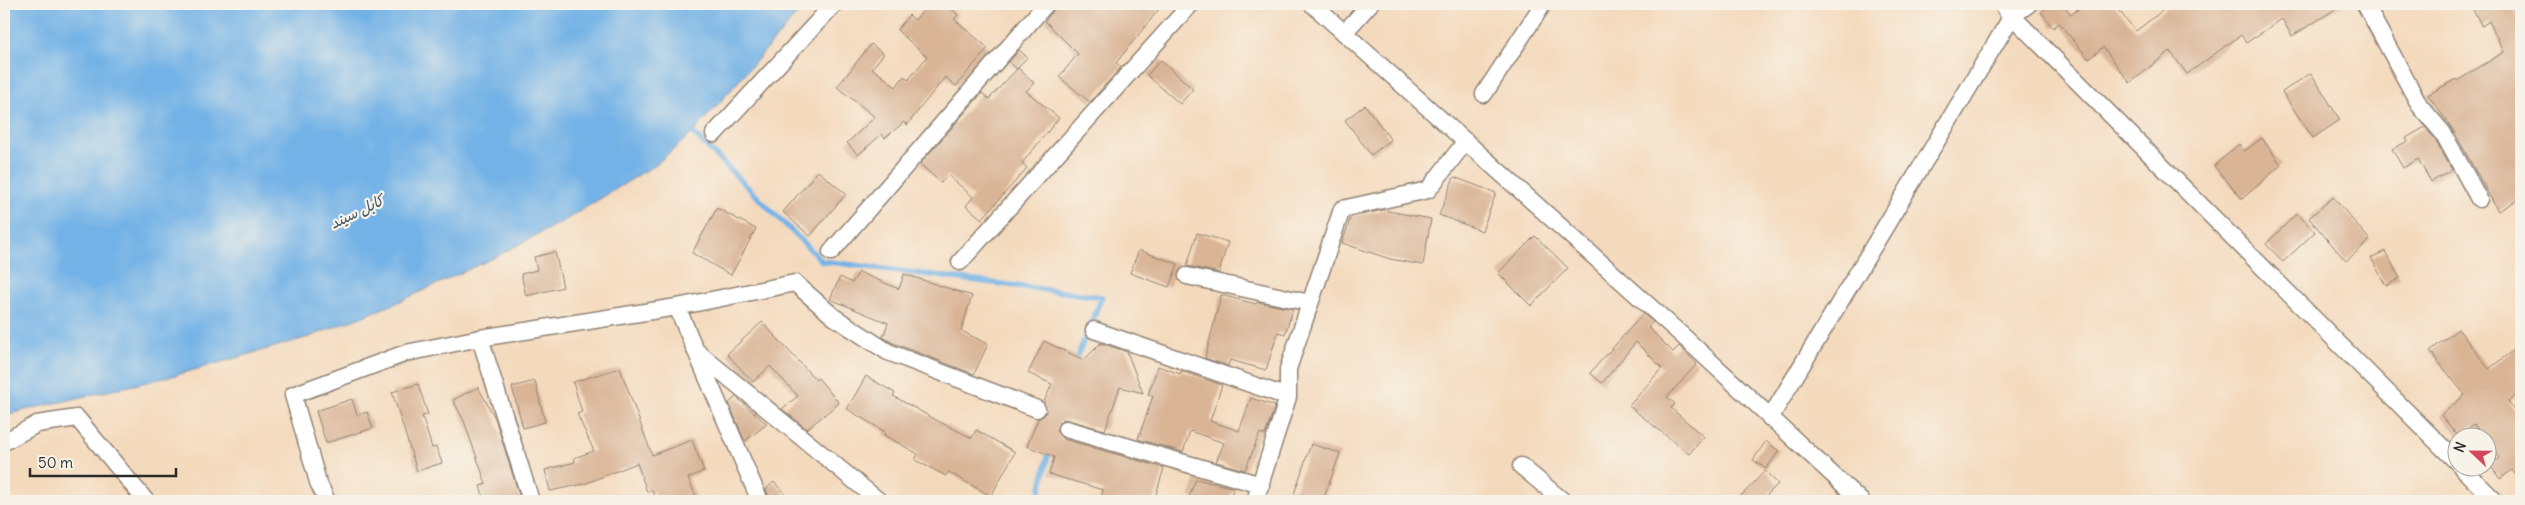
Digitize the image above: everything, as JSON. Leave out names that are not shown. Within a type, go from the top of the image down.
[{"type":"street","points":[[714,134],[834,4]]},
{"type":"street","points":[[831,252],[1046,4]]},
{"type":"street","points":[[960,262],[1192,4]]},
{"type":"street","points":[[1312,4],[1466,141],[1861,501]]},
{"type":"street","points":[[1344,33],[1370,4]]},
{"type":"street","points":[[1484,94],[1543,4]]},
{"type":"street","points":[[1770,418],[2008,10],[2029,4]]},
{"type":"street","points":[[2364,4],[2420,106],[2443,133],[2478,199]]},
{"type":"street","points":[[2008,10],[2448,453]]},
{"type":"street","points":[[1255,501],[1288,397],[1288,369],[1342,209],[1428,190],[1466,141]]},
{"type":"street","points":[[1186,276],[1310,303]]},
{"type":"street","points":[[327,501],[318,482],[293,395],[406,353],[480,338],[677,308],[795,283],[834,317],[888,352],[1037,409]]},
{"type":"street","points":[[677,308],[760,501]]},
{"type":"street","points":[[1094,330],[1288,397]]},
{"type":"street","points":[[480,338],[531,501]]},
{"type":"street","points":[[695,350],[879,501]]},
{"type":"street","points":[[4,442],[38,424],[77,418],[146,501]]},
{"type":"street","points":[[1066,429],[1261,484]]},
{"type":"street","points":[[1521,466],[1563,501]]},
{"type":"street","points":[[2472,478],[2495,501]]},
{"type":"water","name":"کابل سيند","points":[[4,4],[806,4],[693,133],[655,165],[567,219],[493,258],[392,305],[309,337],[173,376],[4,415]]},
{"type":"building","points":[[929,4],[946,4],[958,15],[954,19],[988,48],[956,86],[945,77],[907,125],[904,122],[885,138],[882,134],[858,155],[847,143],[875,117],[837,87],[871,44],[884,54],[872,68],[896,87],[904,76],[908,80],[927,57],[897,30],[909,15],[915,20]]},
{"type":"building","points":[[1056,4],[1163,4],[1116,63],[1121,67],[1090,102],[1059,77],[1078,54],[1045,21],[1054,10]]},
{"type":"building","points":[[2052,4],[2063,4],[2071,15],[2084,4],[2113,4],[2136,31],[2171,4],[2344,4],[2292,36],[2282,19],[2246,43],[2241,35],[2187,74],[2170,51],[2130,83],[2103,47],[2089,59],[2059,23],[2053,28],[2041,12]]},
{"type":"building","points":[[2470,4],[2510,4],[2517,17],[2521,15],[2521,198],[2498,211],[2452,128],[2428,95],[2456,79],[2457,81],[2504,52],[2489,21],[2482,26]]},
{"type":"building","points":[[1019,50],[1027,57],[1017,69],[1009,62]]},
{"type":"building","points":[[1161,60],[1193,89],[1180,104],[1147,75]]},
{"type":"building","points":[[1018,68],[1034,83],[1026,91],[1059,118],[1022,163],[1027,168],[982,219],[966,206],[973,197],[948,175],[941,183],[920,164],[982,93],[989,99]]},
{"type":"building","points":[[2311,73],[2340,120],[2313,138],[2282,92]]},
{"type":"building","points":[[1365,105],[1391,140],[1371,155],[1345,120]]},
{"type":"building","points":[[2425,127],[2435,139],[2452,170],[2431,182],[2418,159],[2403,168],[2392,149],[2408,141],[2406,138]]},
{"type":"building","points":[[2262,138],[2281,165],[2242,199],[2214,166],[2239,144],[2244,151]]},
{"type":"building","points":[[818,171],[846,194],[810,236],[783,212]]},
{"type":"building","points":[[1454,177],[1496,193],[1482,231],[1439,215]]},
{"type":"building","points":[[2333,197],[2370,240],[2346,261],[2309,218]]},
{"type":"building","points":[[717,208],[756,229],[731,275],[692,253]]},
{"type":"building","points":[[1383,210],[1431,219],[1423,265],[1390,259],[1342,243],[1351,217]]},
{"type":"building","points":[[2297,213],[2315,232],[2283,262],[2266,244]]},
{"type":"building","points":[[1197,233],[1228,242],[1219,273],[1187,266]]},
{"type":"building","points":[[1535,236],[1568,268],[1531,306],[1498,273]]},
{"type":"building","points":[[1139,250],[1178,264],[1169,287],[1130,273]]},
{"type":"building","points":[[2385,251],[2400,278],[2386,286],[2371,258]]},
{"type":"building","points":[[555,252],[563,287],[526,296],[521,274],[537,270],[534,257]]},
{"type":"building","points":[[859,272],[899,289],[904,274],[972,296],[961,331],[988,344],[974,374],[893,343],[883,337],[888,323],[830,299],[840,277],[852,283]]},
{"type":"building","points":[[1221,295],[1256,304],[1257,302],[1293,309],[1285,334],[1278,332],[1266,370],[1230,360],[1228,366],[1205,358]]},
{"type":"building","points":[[1643,314],[1653,322],[1648,327],[1673,352],[1679,346],[1697,364],[1667,397],[1675,404],[1671,408],[1704,437],[1689,454],[1629,406],[1662,368],[1636,342],[1602,383],[1590,373]]},
{"type":"building","points":[[762,322],[816,380],[818,378],[839,403],[807,429],[782,409],[798,396],[770,366],[753,382],[727,354]]},
{"type":"building","points":[[2458,329],[2489,369],[2521,344],[2521,392],[2508,402],[2521,419],[2521,482],[2512,470],[2500,479],[2498,476],[2498,428],[2477,428],[2474,424],[2469,428],[2452,428],[2441,415],[2465,395],[2430,351]]},
{"type":"building","points":[[1044,341],[1084,360],[1101,343],[1127,352],[1143,393],[1120,387],[1105,430],[1064,419],[1059,422],[1056,431],[1063,439],[1164,468],[1154,501],[1100,501],[1103,490],[1049,474],[1054,457],[1027,446],[1038,419],[1046,413],[1044,402],[1052,384],[1028,373]]},
{"type":"building","points":[[1158,366],[1180,374],[1181,371],[1222,385],[1210,421],[1239,431],[1251,398],[1275,406],[1265,435],[1260,433],[1245,470],[1216,462],[1224,443],[1190,431],[1183,452],[1138,439],[1153,396],[1148,395]]},
{"type":"building","points":[[620,368],[652,455],[692,440],[704,471],[688,478],[698,501],[657,501],[652,490],[647,492],[637,463],[584,484],[550,491],[545,470],[575,462],[574,458],[594,451],[577,414],[582,412],[573,382]]},
{"type":"building","points":[[866,376],[895,393],[893,396],[936,420],[972,438],[976,430],[1015,452],[991,496],[948,472],[946,476],[915,460],[918,454],[884,435],[885,432],[847,409]]},
{"type":"building","points":[[535,381],[545,422],[523,428],[512,387]]},
{"type":"building","points":[[418,384],[428,415],[422,416],[432,448],[436,447],[442,463],[417,471],[392,392]]},
{"type":"building","points":[[478,387],[495,418],[521,501],[485,501],[480,486],[486,484],[464,421],[453,400]]},
{"type":"building","points":[[736,397],[767,424],[745,441],[729,403]]},
{"type":"building","points":[[352,399],[357,415],[367,412],[373,428],[326,443],[316,411]]},
{"type":"building","points":[[1766,441],[1779,451],[1766,469],[1753,460]]},
{"type":"building","points":[[1311,444],[1340,453],[1323,501],[1294,494]]},
{"type":"building","points":[[1765,471],[1778,484],[1761,501],[1736,501]]},
{"type":"building","points":[[1196,479],[1234,488],[1228,501],[1200,501],[1189,497]]},
{"type":"building","points":[[774,482],[791,501],[770,501],[766,489]]},
{"type":"waterway","points":[[688,128],[822,261],[1102,297],[1075,362]]},
{"type":"waterway","points":[[1038,501],[1050,447]]}]
